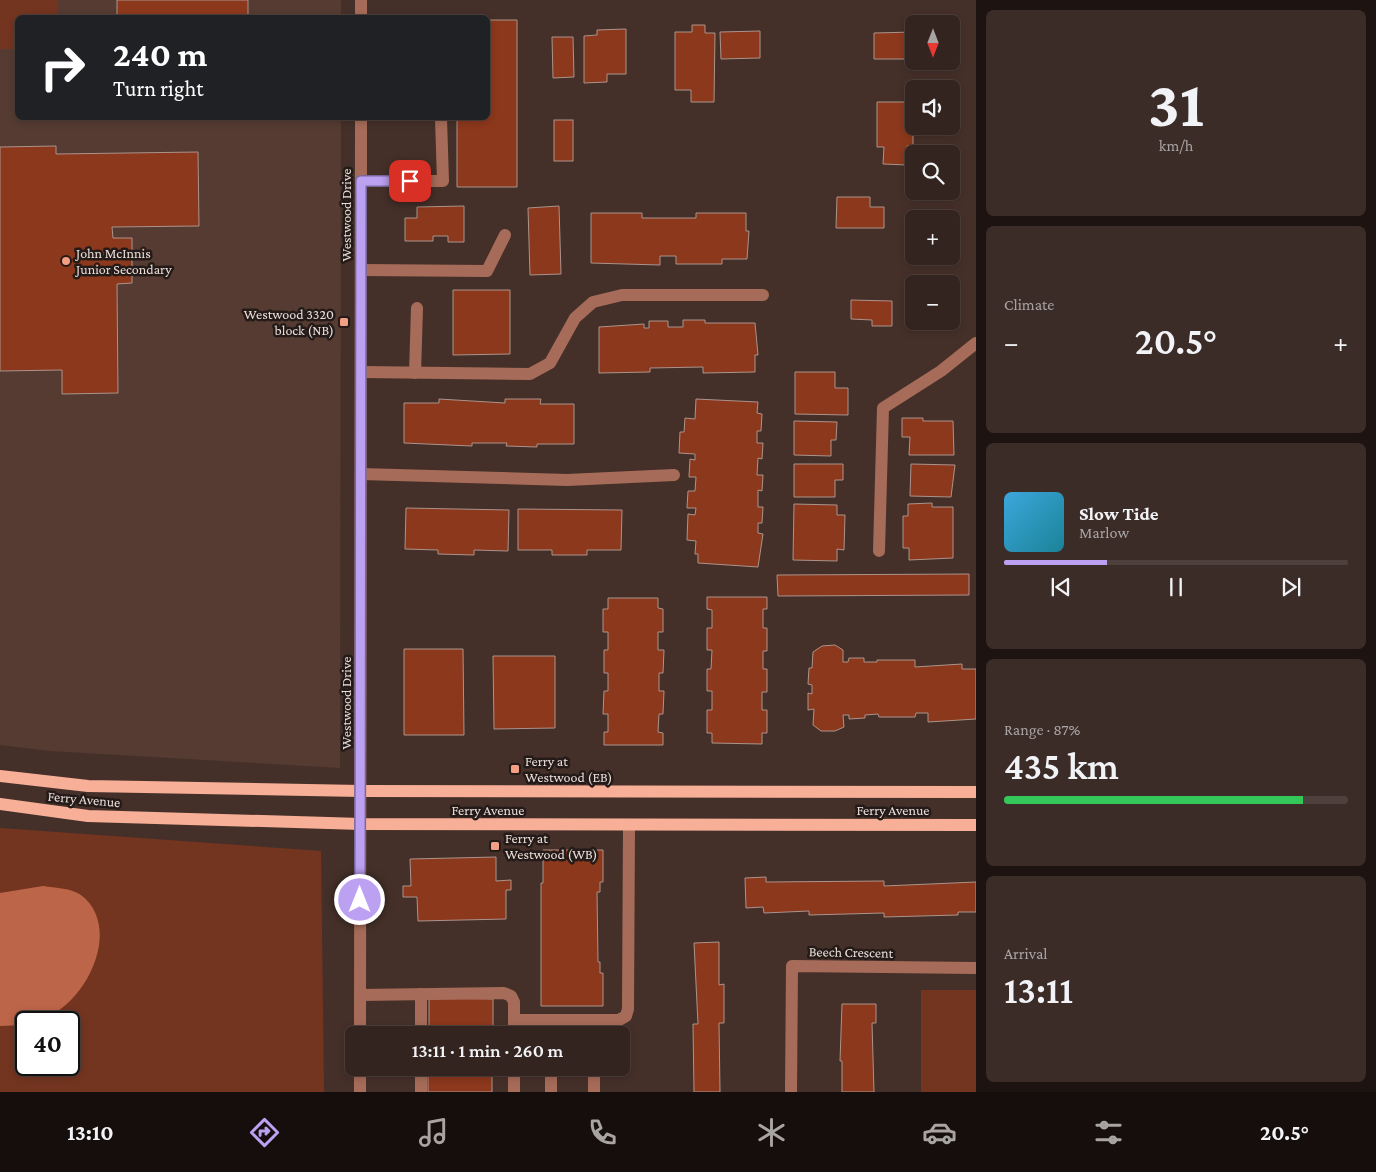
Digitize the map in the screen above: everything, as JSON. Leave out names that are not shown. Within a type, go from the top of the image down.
[{"type":"main road","name":"Ferry Avenue","points":[[0,776],[88,786],[361,791],[976,792]]},
{"type":"main road","name":"Ferry Avenue","points":[[0,804],[88,816],[361,824],[976,825]]},
{"type":"street","points":[[361,0],[361,15]]},
{"type":"street","name":"Westwood Drive","points":[[360,1026],[361,120]]},
{"type":"street","points":[[361,181],[444,181],[441,120]]},
{"type":"street","points":[[361,270],[487,272],[505,235]]},
{"type":"street","points":[[362,372],[530,374],[550,362],[575,318],[593,302],[622,295],[763,295]]},
{"type":"street","points":[[415,373],[417,308]]},
{"type":"street","points":[[879,551],[883,408],[941,371],[976,343]]},
{"type":"street","points":[[361,474],[567,480],[674,475]]},
{"type":"street","points":[[514,1020],[619,1020],[626,1016],[628,1009],[629,825]]},
{"type":"street","name":"Beech Crescent","points":[[791,1092],[792,966],[976,968]]},
{"type":"street","points":[[360,995],[504,993],[511,996],[514,1002],[514,1026]]},
{"type":"street","points":[[421,994],[421,1026]]},
{"type":"street","points":[[551,1020],[551,1026]]},
{"type":"street","points":[[594,1020],[594,1026]]},
{"type":"street","points":[[360,1076],[360,1092]]},
{"type":"street","points":[[421,1076],[421,1092]]},
{"type":"street","points":[[514,1076],[514,1092]]},
{"type":"street","points":[[551,1076],[551,1092]]},
{"type":"street","points":[[594,1076],[594,1092]]},
{"type":"shaded area","points":[[0,0],[341,0],[341,15],[15,15],[15,120],[341,120],[340,768],[50,751],[0,745]]},
{"type":"shaded area","points":[[0,0],[58,0],[58,15],[15,15],[15,49],[0,49]]},
{"type":"shaded area","points":[[0,828],[321,851],[324,1092],[0,1092]]},
{"type":"shaded area","points":[[43,886],[77,893],[81,895],[94,911],[100,930],[98,951],[91,972],[79,991],[56,1011],[15,1011],[15,1025],[0,1026],[0,893]]},
{"type":"shaded area","points":[[921,990],[976,990],[976,1092],[921,1092]]},
{"type":"building","points":[[117,0],[248,0],[248,15],[117,15]]},
{"type":"building","points":[[490,20],[517,20],[517,187],[457,187],[457,120],[490,120]]},
{"type":"building","points":[[692,25],[705,25],[705,33],[715,33],[714,102],[691,102],[691,90],[675,90],[675,32],[692,32]]},
{"type":"building","points":[[626,29],[626,74],[607,74],[607,82],[584,83],[584,36],[597,35],[597,30]]},
{"type":"building","points":[[760,31],[760,58],[721,59],[720,32]]},
{"type":"building","points":[[905,32],[905,59],[874,59],[874,33]]},
{"type":"building","points":[[552,37],[573,37],[574,77],[553,78]]},
{"type":"building","points":[[877,102],[905,102],[905,135],[913,135],[913,145],[905,145],[905,165],[883,164],[884,147],[877,147]]},
{"type":"building","points":[[554,120],[573,120],[573,161],[554,161]]},
{"type":"building","name":"John McInnis Junior Secondary","points":[[56,146],[56,154],[198,152],[199,226],[112,227],[113,238],[132,238],[132,283],[117,284],[118,393],[62,394],[62,370],[0,371],[0,147]]},
{"type":"building","points":[[837,197],[870,197],[870,207],[884,207],[884,228],[836,228]]},
{"type":"building","points":[[464,206],[464,242],[448,242],[448,236],[433,236],[433,241],[405,241],[405,218],[417,218],[417,207]]},
{"type":"building","points":[[559,206],[561,274],[530,275],[528,208]]},
{"type":"building","points":[[591,213],[642,213],[642,218],[696,218],[696,213],[746,213],[746,231],[749,231],[747,259],[722,259],[722,264],[676,264],[676,256],[660,256],[660,265],[591,263]]},
{"type":"building","points":[[453,290],[510,290],[510,354],[453,355]]},
{"type":"building","points":[[851,300],[892,301],[892,326],[872,326],[872,320],[851,319]]},
{"type":"building","points":[[683,320],[705,320],[705,323],[755,323],[758,355],[755,355],[755,372],[703,373],[703,367],[650,368],[650,372],[599,373],[599,327],[644,324],[644,328],[649,328],[649,321],[668,321],[668,327],[683,327]]},
{"type":"building","points":[[795,372],[835,372],[835,388],[848,388],[848,415],[795,414]]},
{"type":"building","points":[[439,399],[505,403],[505,399],[541,399],[540,404],[574,404],[574,444],[537,444],[537,447],[506,446],[507,443],[472,443],[472,446],[404,443],[404,403],[439,403]]},
{"type":"building","points":[[696,399],[758,402],[757,413],[762,414],[761,431],[757,431],[757,443],[763,443],[762,459],[758,458],[757,475],[763,475],[762,491],[758,490],[758,507],[763,507],[762,523],[758,523],[758,533],[763,534],[758,567],[698,563],[698,554],[695,554],[696,541],[687,540],[688,514],[695,515],[696,508],[687,508],[688,491],[695,491],[696,477],[689,477],[690,459],[695,460],[695,454],[679,453],[680,432],[684,432],[685,418],[695,419]]},
{"type":"building","points":[[902,418],[923,418],[923,421],[953,421],[954,455],[909,455],[910,437],[902,437]]},
{"type":"building","points":[[794,421],[837,422],[836,440],[831,440],[831,456],[794,455]]},
{"type":"building","points":[[794,464],[843,464],[843,480],[835,480],[835,497],[794,497]]},
{"type":"building","points":[[911,464],[955,465],[951,497],[910,496]]},
{"type":"building","points":[[932,503],[932,507],[953,507],[953,558],[909,560],[909,548],[903,548],[903,516],[908,516],[908,504]]},
{"type":"building","points":[[794,504],[837,505],[837,515],[845,515],[844,550],[837,549],[837,561],[793,560]]},
{"type":"building","points":[[406,508],[509,510],[508,551],[474,550],[474,555],[438,554],[438,550],[405,549]]},
{"type":"building","points":[[518,509],[622,510],[621,550],[587,550],[587,555],[552,555],[552,550],[518,550]]},
{"type":"building","points":[[969,574],[969,595],[778,596],[777,575]]},
{"type":"building","points":[[707,597],[767,597],[767,609],[763,609],[763,628],[767,628],[767,651],[763,651],[763,669],[767,669],[767,692],[762,692],[762,710],[767,710],[767,733],[762,733],[762,744],[712,743],[712,733],[707,733],[707,710],[712,710],[712,691],[707,691],[707,669],[711,669],[712,650],[707,650],[707,628],[712,628],[712,610],[707,609]]},
{"type":"building","points":[[608,598],[658,598],[658,608],[663,609],[663,632],[658,632],[658,650],[664,650],[663,673],[659,673],[659,691],[664,691],[663,714],[659,714],[658,732],[663,733],[663,745],[604,745],[604,732],[608,732],[608,714],[603,714],[604,691],[608,691],[608,673],[604,673],[604,650],[608,650],[608,632],[603,632],[603,609],[608,609]]},
{"type":"building","points":[[835,645],[843,650],[843,662],[848,662],[849,658],[864,658],[864,662],[915,660],[915,667],[962,664],[962,669],[976,669],[976,719],[928,722],[928,713],[916,713],[915,717],[879,717],[878,714],[865,715],[865,718],[849,719],[849,715],[843,715],[844,727],[835,731],[821,731],[813,725],[814,709],[808,710],[808,693],[812,694],[812,685],[808,684],[809,668],[812,668],[813,652],[822,646]]},
{"type":"building","points":[[404,649],[463,649],[464,735],[404,735]]},
{"type":"building","points":[[493,656],[555,656],[555,728],[494,729]]},
{"type":"building","points":[[543,850],[603,850],[603,882],[600,882],[600,892],[597,892],[598,962],[600,962],[600,973],[603,973],[603,1006],[541,1006],[541,883],[543,883]]},
{"type":"building","points":[[496,857],[496,881],[511,880],[511,890],[506,890],[506,919],[418,921],[417,897],[403,897],[403,886],[411,886],[410,859]]},
{"type":"building","points":[[766,877],[766,882],[884,881],[884,886],[976,882],[976,912],[958,912],[958,915],[884,917],[884,913],[809,915],[809,911],[764,913],[763,907],[746,908],[745,878]]},
{"type":"building","points":[[719,942],[719,985],[724,984],[724,1023],[719,1023],[720,1092],[694,1092],[693,1024],[698,1024],[694,943]]},
{"type":"building","points":[[429,998],[493,999],[493,1026],[429,1026]]},
{"type":"building","points":[[842,1004],[876,1004],[876,1023],[872,1023],[874,1092],[842,1092],[842,1061],[840,1061]]},
{"type":"building","points":[[428,1076],[492,1076],[492,1092],[428,1092]]},
{"type":"place","name":"John McInnis Junior Secondary","points":[[66,261]]},
{"type":"place","name":"Westwood 3320 block (NB)","points":[[344,322]]},
{"type":"place","name":"Ferry at Westwood (EB)","points":[[515,769]]},
{"type":"place","name":"Ferry at Westwood (WB)","points":[[495,846]]},
{"type":"route","points":[[360,900],[361,181],[410,181]]}]
